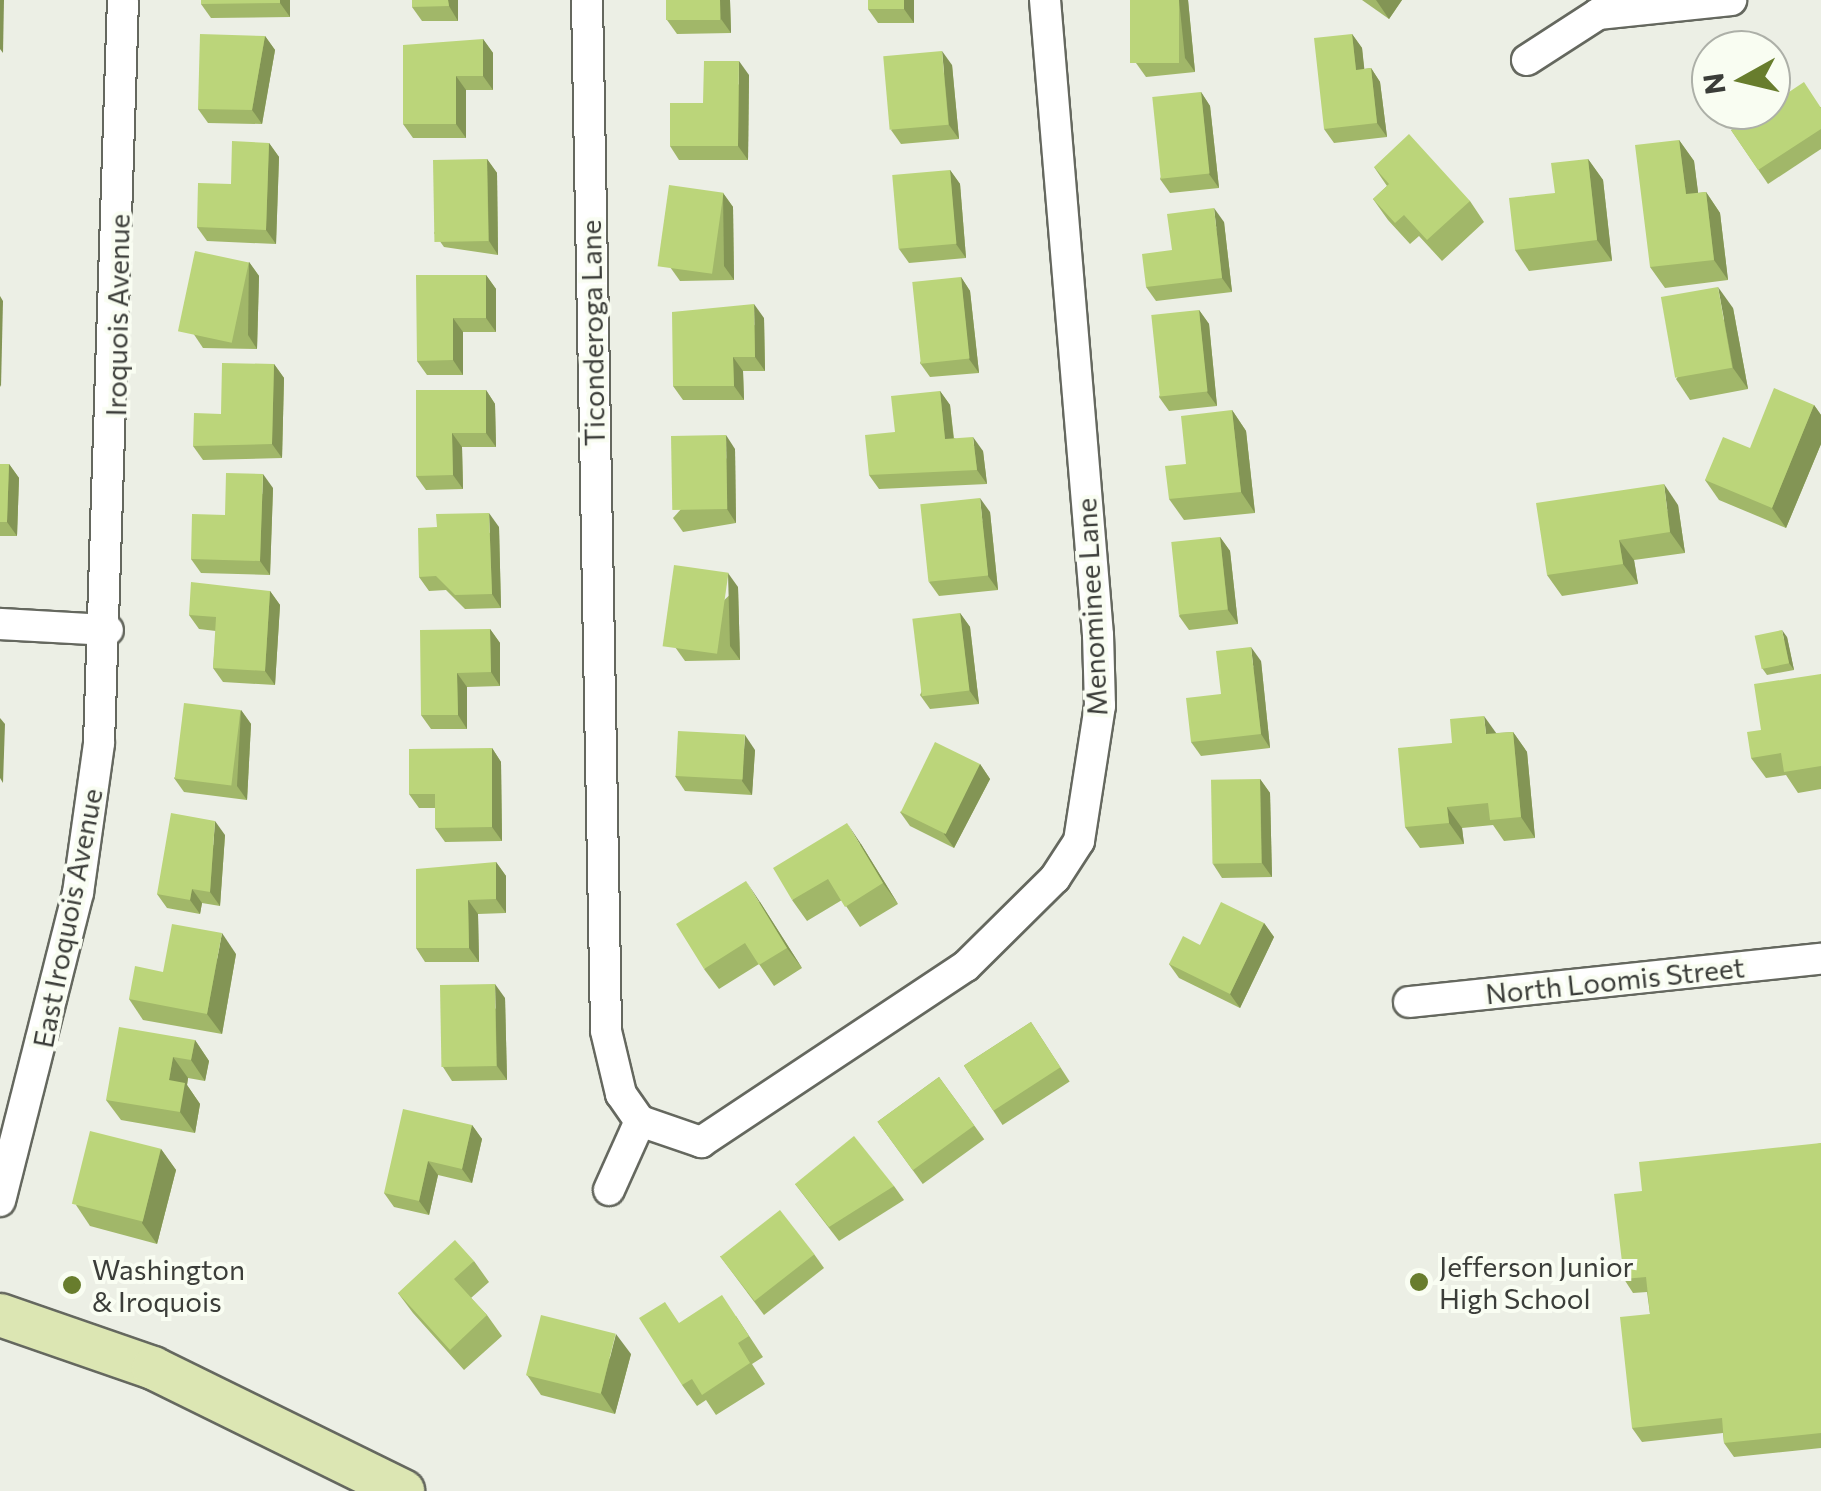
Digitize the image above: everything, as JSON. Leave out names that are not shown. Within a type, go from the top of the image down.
[{"type":"main road","points":[[0,1315],[153,1368],[403,1491]]},
{"type":"street","name":"Iroquois Avenue","points":[[108,630],[123,0]]},
{"type":"street","name":"Ticonderoga Lane","points":[[587,0],[606,1031],[621,1094],[640,1121]]},
{"type":"street","name":"Menominee Lane","points":[[640,1121],[700,1142],[767,1101],[966,966],[1055,878],[1079,841],[1100,706],[1098,635],[1045,0]]},
{"type":"street","points":[[1528,60],[1580,20],[1732,0]]},
{"type":"street","points":[[0,624],[108,630]]},
{"type":"street","name":"East Iroquois Avenue","points":[[0,1201],[78,893],[108,630]]},
{"type":"street","name":"North Loomis Street","points":[[1409,1002],[1821,958]]},
{"type":"street","points":[[609,1190],[640,1121]]},
{"type":"building","points":[[201,0],[280,0],[280,3],[201,4]]},
{"type":"building","points":[[412,0],[448,0],[449,6],[412,7]]},
{"type":"building","points":[[666,0],[720,0],[720,20],[666,20]]},
{"type":"building","points":[[868,0],[904,0],[904,9],[868,9]]},
{"type":"building","points":[[1130,0],[1179,0],[1179,63],[1130,63]]},
{"type":"building","points":[[200,34],[265,36],[252,110],[198,109]]},
{"type":"building","points":[[1352,34],[1356,70],[1371,68],[1377,123],[1324,129],[1314,38]]},
{"type":"building","points":[[483,39],[483,76],[456,76],[456,124],[403,124],[403,45]]},
{"type":"building","points":[[942,51],[948,125],[890,130],[883,56]]},
{"type":"building","points":[[704,61],[739,61],[738,146],[670,146],[670,103],[703,103]]},
{"type":"building","points":[[1804,82],[1821,108],[1821,129],[1758,170],[1731,130],[1791,130],[1791,91]]},
{"type":"building","points":[[1201,92],[1210,174],[1161,179],[1152,97]]},
{"type":"building","points":[[1409,134],[1470,201],[1427,240],[1404,215],[1395,223],[1373,199],[1389,184],[1374,167]]},
{"type":"building","points":[[1679,140],[1686,194],[1706,192],[1714,260],[1650,267],[1635,145]]},
{"type":"building","points":[[232,141],[269,143],[266,230],[197,227],[198,183],[231,184]]},
{"type":"building","points":[[487,159],[488,241],[434,242],[433,160]]},
{"type":"building","points":[[1588,159],[1597,240],[1515,250],[1509,198],[1555,193],[1551,163]]},
{"type":"building","points":[[950,170],[956,244],[899,249],[892,175]]},
{"type":"building","points":[[669,185],[723,193],[712,274],[658,266]]},
{"type":"building","points":[[1214,208],[1222,278],[1146,287],[1142,254],[1172,250],[1167,214]]},
{"type":"building","points":[[195,251],[249,262],[232,343],[178,331]]},
{"type":"building","points":[[416,275],[486,275],[486,318],[453,318],[453,360],[417,361]]},
{"type":"building","points":[[961,277],[970,359],[921,364],[912,282]]},
{"type":"building","points":[[1718,287],[1732,368],[1675,378],[1661,297]]},
{"type":"building","points":[[754,304],[755,357],[733,357],[734,386],[673,386],[672,312]]},
{"type":"building","points":[[1199,310],[1208,392],[1160,397],[1151,315]]},
{"type":"building","points":[[222,363],[274,364],[272,444],[193,446],[194,413],[221,414]]},
{"type":"building","points":[[1774,388],[1814,405],[1772,508],[1705,480],[1723,437],[1750,448]]},
{"type":"building","points":[[416,390],[486,390],[486,433],[452,433],[453,475],[416,476]]},
{"type":"building","points":[[940,391],[945,439],[973,437],[977,470],[869,475],[865,435],[895,432],[891,396]]},
{"type":"building","points":[[1232,410],[1241,492],[1169,499],[1165,466],[1186,464],[1181,416]]},
{"type":"building","points":[[726,435],[727,509],[672,510],[671,436]]},
{"type":"building","points":[[0,464],[9,464],[7,522],[0,522]]},
{"type":"building","points":[[226,473],[263,474],[260,561],[191,559],[192,514],[225,515]]},
{"type":"building","points":[[1664,484],[1670,532],[1619,540],[1623,564],[1547,575],[1536,503]]},
{"type":"building","points":[[980,498],[988,576],[928,582],[920,504]]},
{"type":"building","points":[[489,513],[492,594],[455,595],[436,576],[419,577],[418,528],[437,527],[436,514]]},
{"type":"building","points":[[1220,537],[1228,610],[1179,615],[1171,542]]},
{"type":"building","points":[[674,565],[728,573],[717,654],[663,646]]},
{"type":"building","points":[[191,582],[270,591],[265,671],[213,668],[216,617],[189,615]]},
{"type":"building","points":[[960,613],[970,690],[922,696],[912,619]]},
{"type":"building","points":[[490,629],[491,672],[457,673],[458,715],[421,715],[420,630]]},
{"type":"building","points":[[1782,630],[1789,663],[1762,669],[1755,636]]},
{"type":"building","points":[[1251,647],[1261,734],[1191,742],[1186,698],[1221,694],[1216,651]]},
{"type":"building","points":[[1821,674],[1821,766],[1784,772],[1781,753],[1751,758],[1747,732],[1761,730],[1754,684]]},
{"type":"building","points":[[184,703],[241,710],[231,785],[175,778]]},
{"type":"building","points":[[1484,716],[1486,734],[1513,732],[1521,817],[1490,820],[1488,803],[1447,807],[1449,823],[1405,827],[1398,748],[1452,743],[1450,719]]},
{"type":"building","points":[[678,731],[745,735],[743,779],[676,776]]},
{"type":"building","points":[[935,742],[980,764],[946,834],[901,812]]},
{"type":"building","points":[[492,748],[492,827],[435,828],[435,794],[409,794],[409,749]]},
{"type":"building","points":[[1260,779],[1261,863],[1212,864],[1211,780]]},
{"type":"building","points":[[171,813],[215,821],[210,892],[192,889],[190,900],[157,894]]},
{"type":"building","points":[[847,823],[883,883],[845,907],[828,879],[792,900],[773,868]]},
{"type":"building","points":[[496,862],[496,899],[468,900],[469,948],[416,948],[416,869]]},
{"type":"building","points":[[746,881],[787,948],[759,965],[745,943],[704,969],[676,924]]},
{"type":"building","points":[[1221,902],[1264,923],[1230,994],[1169,964],[1183,936],[1200,945]]},
{"type":"building","points":[[172,924],[222,933],[207,1014],[129,999],[135,966],[163,972]]},
{"type":"building","points":[[495,984],[496,1066],[441,1067],[440,985]]},
{"type":"building","points":[[1031,1022],[1060,1067],[993,1111],[964,1066]]},
{"type":"building","points":[[119,1027],[195,1040],[191,1060],[173,1057],[169,1080],[185,1083],[180,1112],[106,1100]]},
{"type":"building","points":[[939,1077],[974,1126],[913,1170],[878,1122]]},
{"type":"building","points":[[403,1109],[472,1125],[462,1169],[428,1161],[419,1201],[384,1193]]},
{"type":"building","points":[[90,1131],[161,1149],[143,1221],[72,1204]]},
{"type":"building","points":[[854,1136],[894,1186],[829,1227],[795,1184]]},
{"type":"building","points":[[1821,1143],[1821,1433],[1724,1443],[1722,1418],[1632,1428],[1620,1317],[1650,1314],[1646,1277],[1624,1279],[1614,1194],[1642,1191],[1639,1162]]},
{"type":"building","points":[[780,1210],[814,1254],[755,1301],[720,1257]]},
{"type":"building","points":[[455,1240],[474,1261],[454,1279],[487,1315],[450,1350],[398,1293]]},
{"type":"building","points":[[722,1295],[749,1336],[738,1343],[750,1363],[702,1395],[692,1379],[682,1385],[639,1318],[665,1302],[679,1323]]},
{"type":"building","points":[[541,1315],[616,1334],[601,1394],[526,1375]]},
{"type":"place","name":"Jefferson Junior High School","points":[[1419,1282]]},
{"type":"place","name":"Washington & Iroquois","points":[[72,1285]]}]
